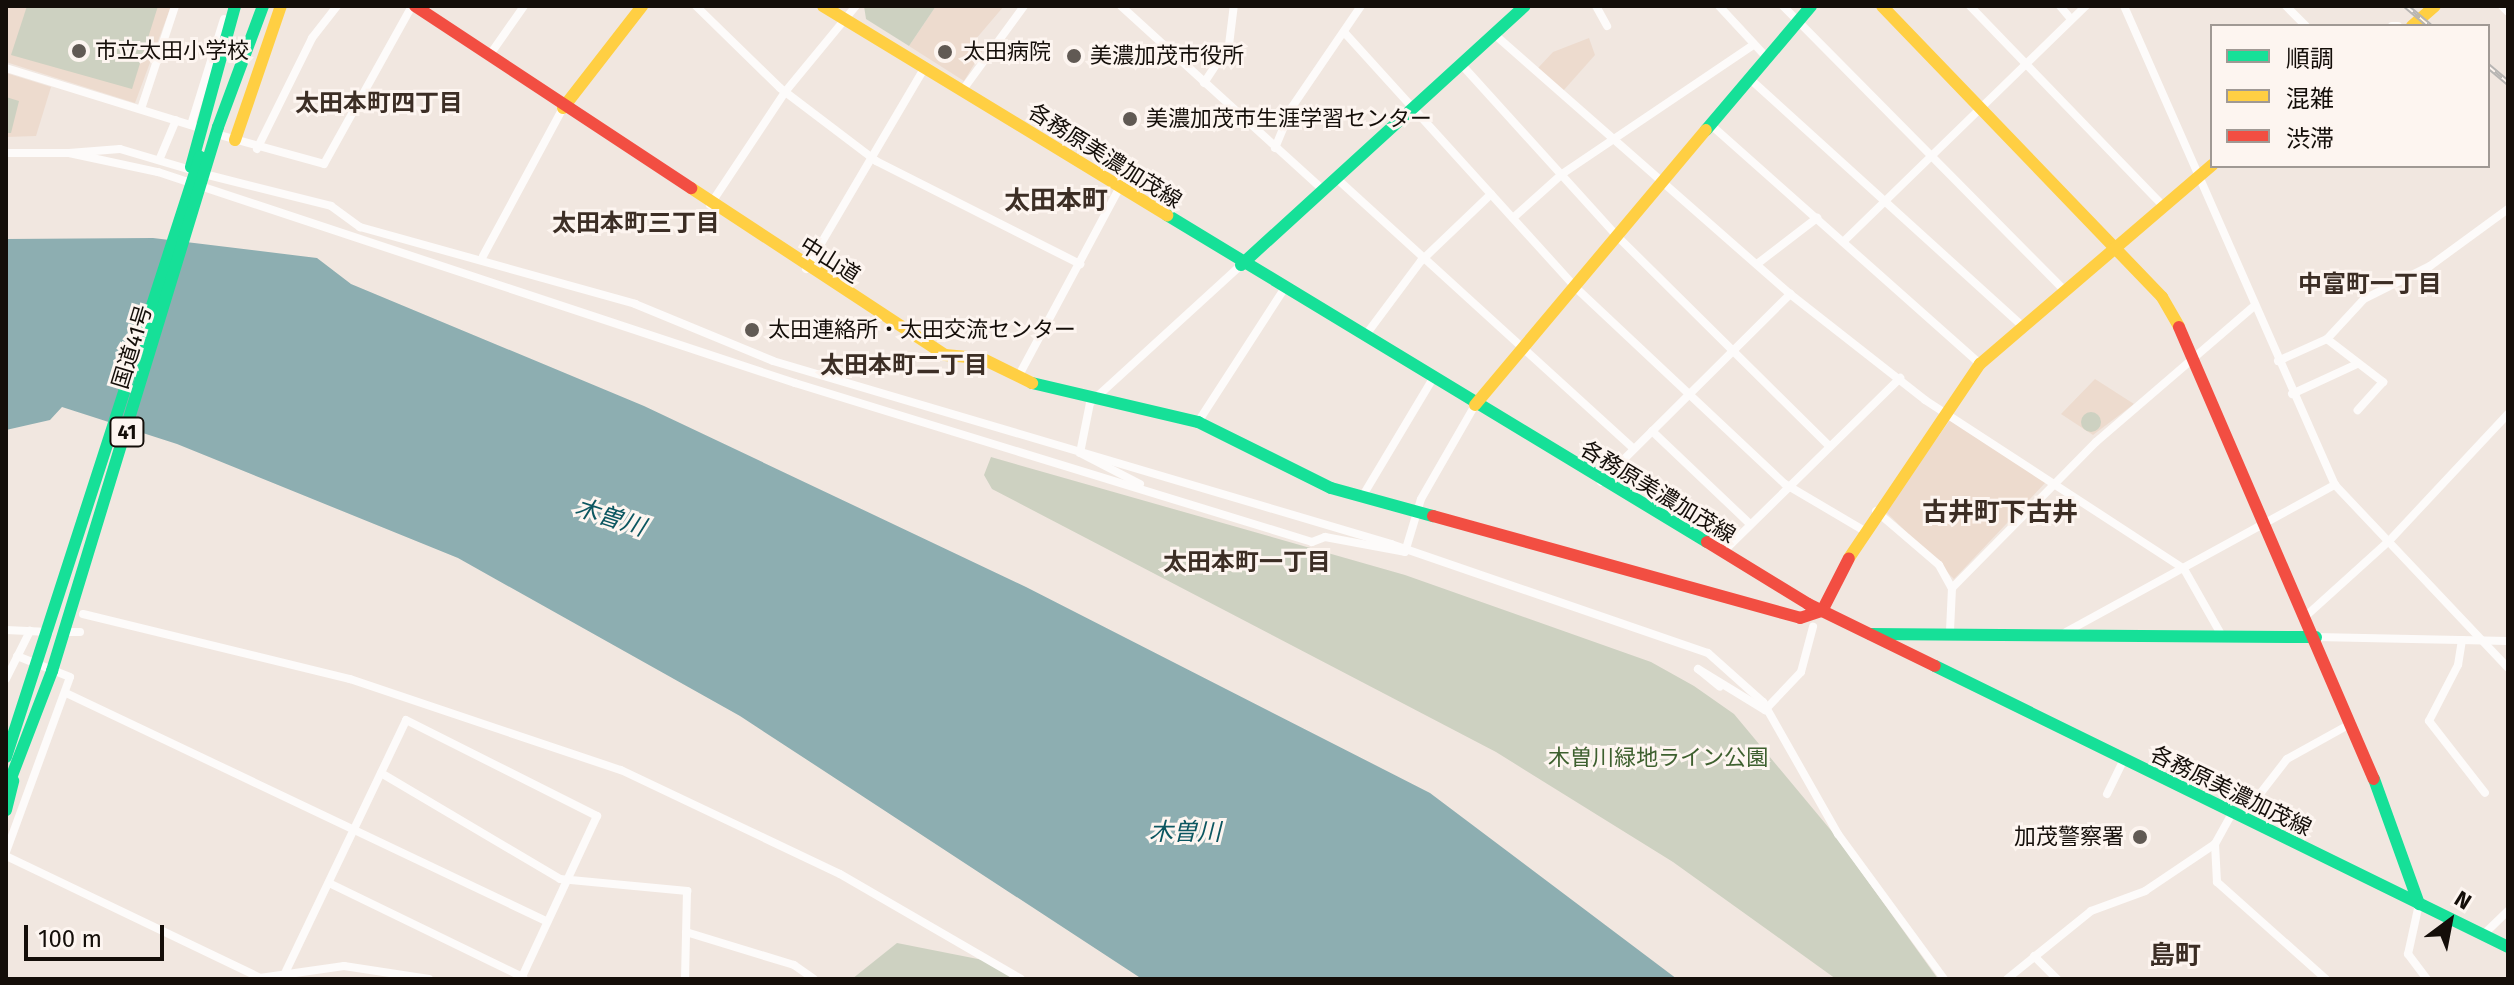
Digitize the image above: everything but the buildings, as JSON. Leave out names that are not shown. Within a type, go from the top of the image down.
[{"type":"main road","points":[[183,208],[235,6]]},
{"type":"main road","name":"国道41号","points":[[6,791],[46,669],[183,208],[254,6]]},
{"type":"main road","name":"国道41号","points":[[6,757],[27,701],[46,669],[263,6]]},
{"type":"main road","points":[[201,192],[271,6]]},
{"type":"main road","points":[[235,140],[281,6]]},
{"type":"main road","name":"中山道","points":[[414,6],[709,206],[945,355],[981,358],[1018,377],[1198,422],[1362,497],[1418,509],[1800,618],[1822,611]]},
{"type":"main road","points":[[563,108],[642,6]]},
{"type":"main road","name":"各務原美濃加茂線","points":[[823,6],[1120,187],[1241,265],[1822,611],[2508,947]]},
{"type":"main road","points":[[1241,265],[1525,6]]},
{"type":"main road","points":[[1475,405],[1811,6]]},
{"type":"main road","points":[[1882,6],[2162,297],[2196,357],[2307,615],[2352,723],[2419,904]]},
{"type":"main road","points":[[2414,24],[2435,6]]},
{"type":"main road","points":[[1822,611],[1863,530],[1980,364],[2020,324],[2210,166]]},
{"type":"main road","points":[[1870,634],[1950,631],[2316,637]]},
{"type":"main road","points":[[6,738],[27,701]]},
{"type":"main road","points":[[6,810],[14,772]]},
{"type":"street","points":[[141,109],[175,6]]},
{"type":"street","points":[[191,125],[228,6]]},
{"type":"street","points":[[257,149],[312,38],[337,6]]},
{"type":"street","points":[[6,68],[176,120],[257,149],[324,164],[414,6]]},
{"type":"street","points":[[489,56],[524,6]]},
{"type":"street","points":[[696,6],[785,92],[876,161],[1080,264]]},
{"type":"street","points":[[709,206],[785,92],[847,21],[856,6]]},
{"type":"street","points":[[962,91],[1024,6]]},
{"type":"street","points":[[1121,6],[1322,189]]},
{"type":"street","points":[[1204,83],[1229,45],[1234,6]]},
{"type":"street","points":[[1596,6],[1607,26]]},
{"type":"street","points":[[1719,6],[1768,59]]},
{"type":"street","points":[[1783,6],[1928,158],[2062,288]]},
{"type":"street","points":[[1970,6],[2161,204]]},
{"type":"street","points":[[2060,6],[2071,19]]},
{"type":"street","points":[[1843,242],[2086,6]]},
{"type":"street","points":[[2124,6],[2292,394],[2335,485],[2488,640],[2508,668]]},
{"type":"street","points":[[2286,6],[2304,24]]},
{"type":"street","points":[[2502,6],[2508,12]]},
{"type":"street","points":[[1275,148],[1292,107],[1357,8]]},
{"type":"street","points":[[1344,32],[1575,287],[1688,396],[1785,484],[1863,530]]},
{"type":"street","points":[[1494,34],[1790,294],[1945,413],[2184,569],[2222,636]]},
{"type":"street","points":[[1513,218],[1562,174],[1616,142],[1753,45]]},
{"type":"street","points":[[1461,64],[1618,237],[1829,446]]},
{"type":"street","points":[[806,269],[876,161],[925,67]]},
{"type":"street","points":[[1750,79],[1880,205],[2020,324]]},
{"type":"street","points":[[483,256],[563,108]]},
{"type":"street","points":[[160,158],[176,120]]},
{"type":"street","points":[[1711,125],[1980,364]]},
{"type":"street","points":[[69,153],[90,146],[160,158],[331,206],[360,227],[483,256],[570,290],[635,304],[773,361],[1405,552],[1708,653],[1765,710],[1838,834],[1944,979]]},
{"type":"street","points":[[6,153],[69,153],[158,172],[795,383],[1312,542],[1325,537],[1405,552]]},
{"type":"street","points":[[1335,177],[1421,261],[1634,449]]},
{"type":"street","points":[[1018,377],[1120,187]]},
{"type":"street","points":[[1364,337],[1421,261],[1491,194]]},
{"type":"street","points":[[2278,361],[2327,339],[2364,299],[2430,266],[2508,209]]},
{"type":"street","points":[[1757,264],[1817,218]]},
{"type":"street","points":[[1080,453],[1095,398],[1241,265]]},
{"type":"street","points":[[1198,422],[1284,289]]},
{"type":"street","points":[[1601,482],[1790,294]]},
{"type":"street","points":[[1952,588],[2052,483],[2254,306]]},
{"type":"street","points":[[2327,339],[2383,382],[2358,410]]},
{"type":"street","points":[[2292,394],[2357,364]]},
{"type":"street","points":[[1722,553],[1785,484],[1900,378]]},
{"type":"street","points":[[1362,497],[1432,380]]},
{"type":"street","points":[[1405,552],[1418,509],[1475,405]]},
{"type":"street","points":[[2307,615],[2389,541],[2508,414]]},
{"type":"street","points":[[1652,431],[1749,523]]},
{"type":"street","points":[[1080,453],[1143,488]]},
{"type":"street","points":[[2066,632],[2335,485]]},
{"type":"street","points":[[1876,511],[1939,565],[1952,588],[1950,631]]},
{"type":"street","points":[[83,614],[350,679],[621,770],[840,874],[1021,979]]},
{"type":"street","points":[[1765,710],[1795,683],[1813,627]]},
{"type":"street","points":[[6,630],[80,632]]},
{"type":"street","points":[[6,679],[9,666],[30,631]]},
{"type":"street","points":[[2316,637],[2508,641]]},
{"type":"street","points":[[2462,640],[2458,665],[2429,721],[2485,793]]},
{"type":"street","points":[[17,656],[63,670],[70,677],[6,854],[258,978],[286,971],[344,966],[429,979]]},
{"type":"street","points":[[1720,687],[1698,669],[1765,710]]},
{"type":"street","points":[[66,693],[546,921]]},
{"type":"street","points":[[286,971],[406,720],[597,816],[522,978],[329,883]]},
{"type":"street","points":[[2007,979],[2091,911],[2145,891],[2215,844],[2287,759],[2352,723]]},
{"type":"street","points":[[2107,794],[2123,761]]},
{"type":"street","points":[[381,773],[568,879],[687,891],[685,979]]},
{"type":"street","points":[[2215,844],[2217,882],[2326,979]]},
{"type":"street","points":[[2419,904],[2408,954],[2427,979]]},
{"type":"street","points":[[2483,935],[2508,911]]},
{"type":"street","points":[[686,932],[794,965],[814,979]]},
{"type":"street","points":[[2034,956],[2057,979]]},
{"type":"shaded area","name":"市立太田小学校","points":[[6,6],[171,6],[135,103],[6,62]]},
{"type":"shaded area","points":[[936,6],[1004,6],[975,40],[984,48],[964,81],[909,46]]},
{"type":"shaded area","points":[[1589,38],[1595,55],[1563,91],[1538,68],[1553,52]]},
{"type":"shaded area","points":[[6,73],[51,87],[36,136],[6,137]]},
{"type":"shaded area","points":[[2095,379],[2134,404],[2093,435],[2061,414]]},
{"type":"shaded area","points":[[1950,420],[2046,482],[1954,579],[1885,511]]},
{"type":"green space","name":"市立太田小学校","points":[[27,6],[158,6],[132,89],[11,55]]},
{"type":"green space","points":[[864,6],[936,6],[909,46],[866,19]]},
{"type":"green space","points":[[6,97],[19,101],[11,133],[6,133]]},
{"type":"green space","points":[[2091,412],[2098,415],[2101,422],[2098,429],[2091,432],[2084,429],[2081,422],[2084,415]]},
{"type":"green space","name":"木曽川緑地ライン公園","points":[[991,457],[1405,575],[1651,662],[1694,686],[1734,714],[1834,834],[1938,979],[1836,979],[1673,862],[1496,752],[992,489],[984,475]]},
{"type":"green space","points":[[897,943],[993,962],[1024,979],[852,979]]},
{"type":"water","name":"木曽川","points":[[153,238],[317,258],[351,284],[644,406],[1026,587],[1430,793],[1677,979],[1142,979],[740,716],[458,558],[177,444],[62,407],[50,420],[6,430],[6,239]]},
{"type":"railway","points":[[2406,6],[2428,24]]},
{"type":"railway","points":[[2490,68],[2508,83]]},
{"type":"traffic: fast","points":[[191,167],[235,6]]},
{"type":"traffic: fast","points":[[6,791],[52,671],[218,127],[263,6]]},
{"type":"traffic: fast","points":[[1241,265],[1525,6]]},
{"type":"traffic: fast","points":[[1706,130],[1811,6]]},
{"type":"traffic: fast","points":[[6,757],[200,157]]},
{"type":"traffic: fast","points":[[1167,215],[1707,542]]},
{"type":"traffic: fast","points":[[1032,383],[1198,422],[1331,488],[1433,516]]},
{"type":"traffic: fast","points":[[1870,634],[2316,637]]},
{"type":"traffic: fast","points":[[1935,666],[2508,947]]},
{"type":"traffic: fast","points":[[2374,779],[2419,904]]},
{"type":"traffic: fast","points":[[6,810],[13,781]]},
{"type":"traffic: slow","points":[[235,140],[281,6]]},
{"type":"traffic: slow","points":[[563,108],[642,6]]},
{"type":"traffic: slow","points":[[823,6],[1167,215]]},
{"type":"traffic: slow","points":[[1882,6],[2162,297],[2179,327]]},
{"type":"traffic: slow","points":[[2414,24],[2435,6]]},
{"type":"traffic: slow","points":[[1475,405],[1706,130]]},
{"type":"traffic: slow","points":[[1849,558],[1980,364],[2210,167]]},
{"type":"traffic: slow","points":[[691,188],[945,355],[981,358],[1032,383]]},
{"type":"traffic: jam","points":[[415,6],[691,188]]},
{"type":"traffic: jam","points":[[2179,327],[2374,779]]},
{"type":"traffic: jam","points":[[1433,516],[1800,618],[1822,611],[1849,558]]},
{"type":"traffic: jam","points":[[1707,542],[1808,604],[1935,666]]},
{"type":"place","name":"市立太田小学校","points":[[79,51]]},
{"type":"place","name":"太田病院","points":[[945,52]]},
{"type":"place","name":"美濃加茂市役所","points":[[1074,56]]},
{"type":"place","name":"美濃加茂市生涯学習センター","points":[[1130,119]]},
{"type":"place","name":"太田連絡所・太田交流センター","points":[[752,330]]},
{"type":"place","name":"加茂警察署","points":[[2140,837]]},
{"type":"district","name":"太田本町四丁目","points":[[379,104]]},
{"type":"district","name":"太田本町","points":[[1056,201]]},
{"type":"district","name":"太田本町三丁目","points":[[636,224]]},
{"type":"district","name":"中富町一丁目","points":[[2370,285]]},
{"type":"district","name":"太田本町二丁目","points":[[904,366]]},
{"type":"district","name":"古井町下古井","points":[[2000,513]]},
{"type":"district","name":"太田本町一丁目","points":[[1247,563]]},
{"type":"district","name":"島町","points":[[2175,956]]}]
